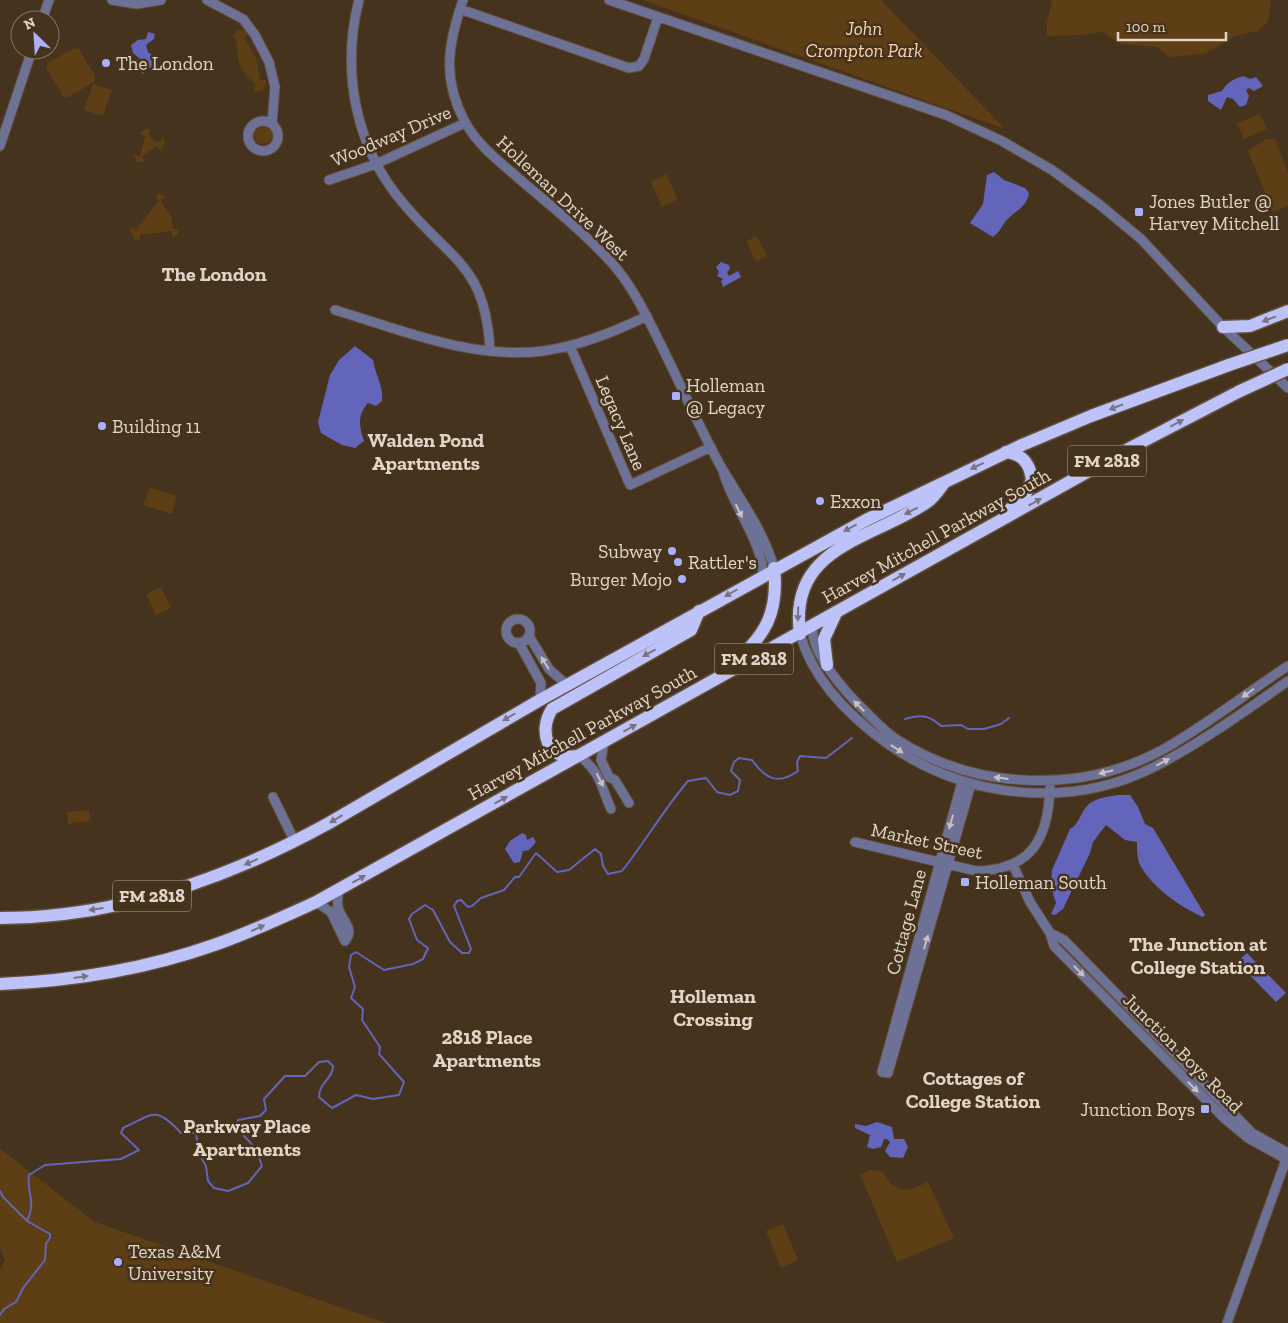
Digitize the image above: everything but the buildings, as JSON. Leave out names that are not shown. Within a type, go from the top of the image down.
[{"type":"highway","points":[[1223,327],[1250,326],[1288,311]]},
{"type":"highway","name":"Harvey Mitchell Parkway South","points":[[0,918],[105,908],[151,897],[232,870],[295,842],[540,700],[769,572],[947,479],[1091,416],[1288,345]]},
{"type":"highway","name":"Harvey Mitchell Parkway South","points":[[0,984],[95,975],[164,960],[252,931],[316,902],[800,634],[1132,447],[1240,391],[1288,369]]},
{"type":"highway","points":[[992,526],[1025,495],[1032,480],[1028,463],[1022,457],[1006,452]]},
{"type":"highway","points":[[800,634],[799,601],[803,586],[818,564],[842,547],[928,502],[947,479]]},
{"type":"highway","points":[[708,684],[744,655],[760,638],[774,608],[776,595],[769,572]]},
{"type":"highway","points":[[580,756],[568,758],[558,754],[550,746],[544,730],[546,719],[552,709],[691,630],[698,612]]},
{"type":"highway","points":[[827,665],[824,638],[836,613]]},
{"type":"street","points":[[112,0],[137,4],[161,0]]},
{"type":"street","points":[[207,0],[243,19],[255,35],[269,62],[275,87],[272,123]]},
{"type":"street","points":[[359,0],[352,33],[352,85],[367,142],[376,164],[403,203],[468,270],[485,306],[490,350]]},
{"type":"street","points":[[609,0],[946,115],[1002,140],[1052,170],[1100,205],[1141,239],[1223,327],[1288,388]]},
{"type":"street","points":[[461,4],[629,68],[639,66],[644,59],[658,17]]},
{"type":"street","name":"Holleman Drive West","points":[[461,4],[450,41],[449,66],[455,97],[466,123],[487,150],[561,214],[613,264],[632,291],[647,316],[721,466],[745,503],[769,551],[769,572]]},
{"type":"street","points":[[0,146],[29,60]]},
{"type":"street","name":"Woodway Drive","points":[[329,180],[376,164],[466,123]]},
{"type":"street","points":[[336,310],[434,340],[490,350],[541,351],[570,346],[621,329],[647,316]]},
{"type":"street","name":"Legacy Lane","points":[[570,346],[630,485],[711,447]]},
{"type":"street","name":"Holleman Drive West","points":[[721,466],[726,486],[769,572]]},
{"type":"street","points":[[540,700],[541,683],[519,643],[508,638],[507,626],[511,621],[523,620],[529,627],[529,636],[549,669],[567,685]]},
{"type":"street","points":[[813,626],[813,640],[827,665],[854,700],[875,721],[898,740],[920,752],[985,775],[1050,780],[1108,772],[1132,764],[1162,750],[1288,666]]},
{"type":"street","points":[[800,634],[803,645],[831,692],[855,718],[902,753],[934,772],[967,783],[1015,792],[1050,792],[1093,788],[1153,768],[1194,745],[1288,681]]},
{"type":"street","points":[[519,643],[529,636]]},
{"type":"street","points":[[604,742],[601,760],[609,777],[615,780],[629,802]]},
{"type":"street","points":[[580,756],[595,769],[604,786],[604,792],[612,809]]},
{"type":"street","name":"Market Street","points":[[855,842],[976,871],[996,871],[1013,865],[1026,857],[1035,847],[1044,824],[1050,792],[1050,780]]},
{"type":"street","name":"Cottage Lane","points":[[885,1072],[967,783]]},
{"type":"street","points":[[273,797],[295,842]]},
{"type":"street","name":"Junction Boys Road","points":[[1013,865],[1030,902],[1050,933],[1054,946],[1224,1118],[1248,1138],[1287,1155]]},
{"type":"street","points":[[316,902],[331,912],[345,941],[349,936],[349,931],[338,908],[339,890]]},
{"type":"street","points":[[1227,1323],[1287,1155]]},
{"type":"green space","name":"John Crompton Park","points":[[643,0],[881,0],[1005,129]]},
{"type":"green space","points":[[1052,0],[1271,0],[1268,21],[1258,31],[1235,36],[1205,54],[1169,57],[1157,47],[1121,44],[1103,32],[1047,36],[1047,22]]},
{"type":"green space","points":[[238,30],[244,30],[248,34],[244,38],[256,57],[260,80],[266,80],[265,88],[261,91],[253,91],[256,85],[246,76],[240,65],[237,53],[237,40],[232,37]]},
{"type":"green space","points":[[74,48],[79,49],[95,76],[94,82],[67,98],[63,96],[46,68],[48,63],[53,60],[60,60],[60,56]]},
{"type":"green space","points":[[93,84],[112,90],[103,116],[84,110]]},
{"type":"green space","points":[[1260,114],[1267,129],[1244,139],[1237,123]]},
{"type":"green space","points":[[263,124],[270,127],[273,134],[270,141],[263,144],[256,141],[253,134],[256,127]]},
{"type":"green space","points":[[145,129],[150,129],[149,136],[157,143],[163,138],[165,142],[161,151],[157,146],[142,156],[145,162],[137,162],[133,155],[140,156],[145,136],[139,134]]},
{"type":"green space","points":[[1266,139],[1275,139],[1288,172],[1288,206],[1273,212],[1248,151]]},
{"type":"green space","points":[[666,174],[678,199],[662,207],[651,182]]},
{"type":"green space","points":[[158,194],[166,196],[161,201],[171,217],[173,229],[179,229],[179,234],[173,237],[171,231],[140,235],[140,240],[135,240],[130,231],[132,227],[136,229],[159,201],[155,196]]},
{"type":"green space","points":[[757,236],[767,256],[756,262],[746,241]]},
{"type":"green space","points":[[150,488],[177,496],[172,514],[143,505]]},
{"type":"green space","points":[[161,587],[171,608],[156,615],[146,594]]},
{"type":"green space","points":[[89,810],[90,821],[68,824],[67,812]]},
{"type":"green space","name":"Texas A&M University","points":[[0,1149],[95,1222],[386,1323],[0,1323],[0,1270],[5,1260],[0,1248]]},
{"type":"green space","points":[[870,1170],[883,1172],[897,1188],[914,1188],[928,1182],[954,1238],[897,1262],[860,1174]]},
{"type":"green space","points":[[783,1224],[798,1260],[781,1268],[766,1231]]},
{"type":"shaded area","points":[[148,32],[155,34],[154,39],[146,45],[148,52],[159,60],[143,74],[139,69],[144,62],[133,53],[131,45],[138,40],[146,39]]},
{"type":"shaded area","points":[[1243,76],[1250,79],[1256,77],[1263,86],[1254,91],[1249,88],[1246,90],[1249,96],[1246,105],[1240,107],[1233,99],[1227,97],[1221,110],[1208,101],[1208,95],[1222,91],[1231,81]]},
{"type":"shaded area","points":[[994,172],[1004,180],[1025,188],[1029,193],[1023,206],[1009,217],[993,237],[970,223],[983,204],[987,175]]},
{"type":"shaded area","points":[[721,262],[729,265],[730,269],[727,272],[729,276],[738,271],[741,277],[723,287],[721,281],[723,279],[717,276],[719,272],[716,267]]},
{"type":"shaded area","points":[[355,346],[373,360],[381,386],[382,401],[376,406],[368,403],[364,408],[360,426],[364,441],[355,448],[342,445],[321,433],[318,422],[330,375],[339,360]]},
{"type":"shaded area","points":[[1130,795],[1138,807],[1145,824],[1153,828],[1205,915],[1203,917],[1167,896],[1140,865],[1137,842],[1125,840],[1106,825],[1093,842],[1090,853],[1063,909],[1055,915],[1051,914],[1056,903],[1051,887],[1052,870],[1070,829],[1090,803],[1101,798]]},
{"type":"shaded area","points":[[522,833],[526,835],[527,840],[533,837],[536,842],[529,850],[523,851],[520,862],[514,863],[505,849],[510,841]]},
{"type":"shaded area","points":[[1247,953],[1286,993],[1276,1002],[1237,962]]},
{"type":"shaded area","points":[[877,1122],[892,1127],[894,1139],[904,1139],[908,1147],[903,1158],[890,1157],[885,1151],[890,1142],[887,1139],[884,1139],[881,1147],[873,1149],[867,1147],[870,1135],[855,1128],[855,1124],[866,1126]]},
{"type":"waterway","points":[[905,719],[924,716],[941,726],[961,725],[968,729],[984,729],[1001,724],[1009,718]]},
{"type":"waterway","points":[[0,1315],[4,1309],[16,1302],[23,1288],[45,1260],[46,1244],[50,1234],[27,1221],[31,1207],[29,1175],[45,1165],[121,1159],[139,1150],[121,1133],[123,1128],[148,1116],[159,1115],[181,1133],[196,1133],[199,1154],[206,1166],[208,1181],[214,1188],[228,1191],[248,1183],[262,1166],[256,1149],[236,1127],[238,1120],[260,1116],[266,1110],[264,1099],[285,1076],[305,1076],[319,1062],[328,1061],[333,1066],[331,1074],[321,1088],[319,1097],[332,1108],[356,1095],[373,1099],[399,1095],[404,1082],[379,1054],[380,1047],[362,1020],[363,1009],[351,998],[355,987],[349,967],[351,955],[356,952],[384,970],[413,964],[423,959],[428,948],[417,940],[409,919],[412,914],[425,905],[433,910],[450,942],[462,953],[469,953],[471,949],[454,906],[457,901],[461,900],[468,907],[481,898],[504,890],[515,877],[519,877],[536,853],[557,872],[569,870],[595,849],[601,854],[603,866],[608,874],[622,871],[688,781],[706,778],[717,792],[730,795],[738,791],[740,780],[731,771],[734,762],[739,758],[752,760],[772,778],[784,778],[798,771],[797,762],[800,756],[826,758],[852,738]]},
{"type":"waterway","points":[[0,1191],[3,1197],[27,1221]]},
{"type":"place","name":"The London","points":[[106,63]]},
{"type":"place","name":"Jones Butler @ Harvey Mitchell","points":[[1139,212]]},
{"type":"place","name":"Holleman @ Legacy","points":[[676,396]]},
{"type":"place","name":"Building 11","points":[[102,426]]},
{"type":"place","name":"Exxon","points":[[820,501]]},
{"type":"place","name":"Subway","points":[[672,551]]},
{"type":"place","name":"Rattler's","points":[[678,562]]},
{"type":"place","name":"Burger Mojo","points":[[682,579]]},
{"type":"place","name":"Holleman South","points":[[965,882]]},
{"type":"place","name":"Junction Boys","points":[[1205,1109]]},
{"type":"place","name":"Texas A&M University","points":[[118,1262]]},
{"type":"district","name":"The London","points":[[214,274]]},
{"type":"district","name":"Walden Pond Apartments","points":[[426,452]]},
{"type":"district","name":"The Junction at College Station","points":[[1198,956]]},
{"type":"district","name":"Holleman Crossing","points":[[713,1008]]},
{"type":"district","name":"2818 Place Apartments","points":[[487,1048]]},
{"type":"district","name":"Cottages of College Station","points":[[973,1090]]},
{"type":"district","name":"Parkway Place Apartments","points":[[247,1138]]}]
